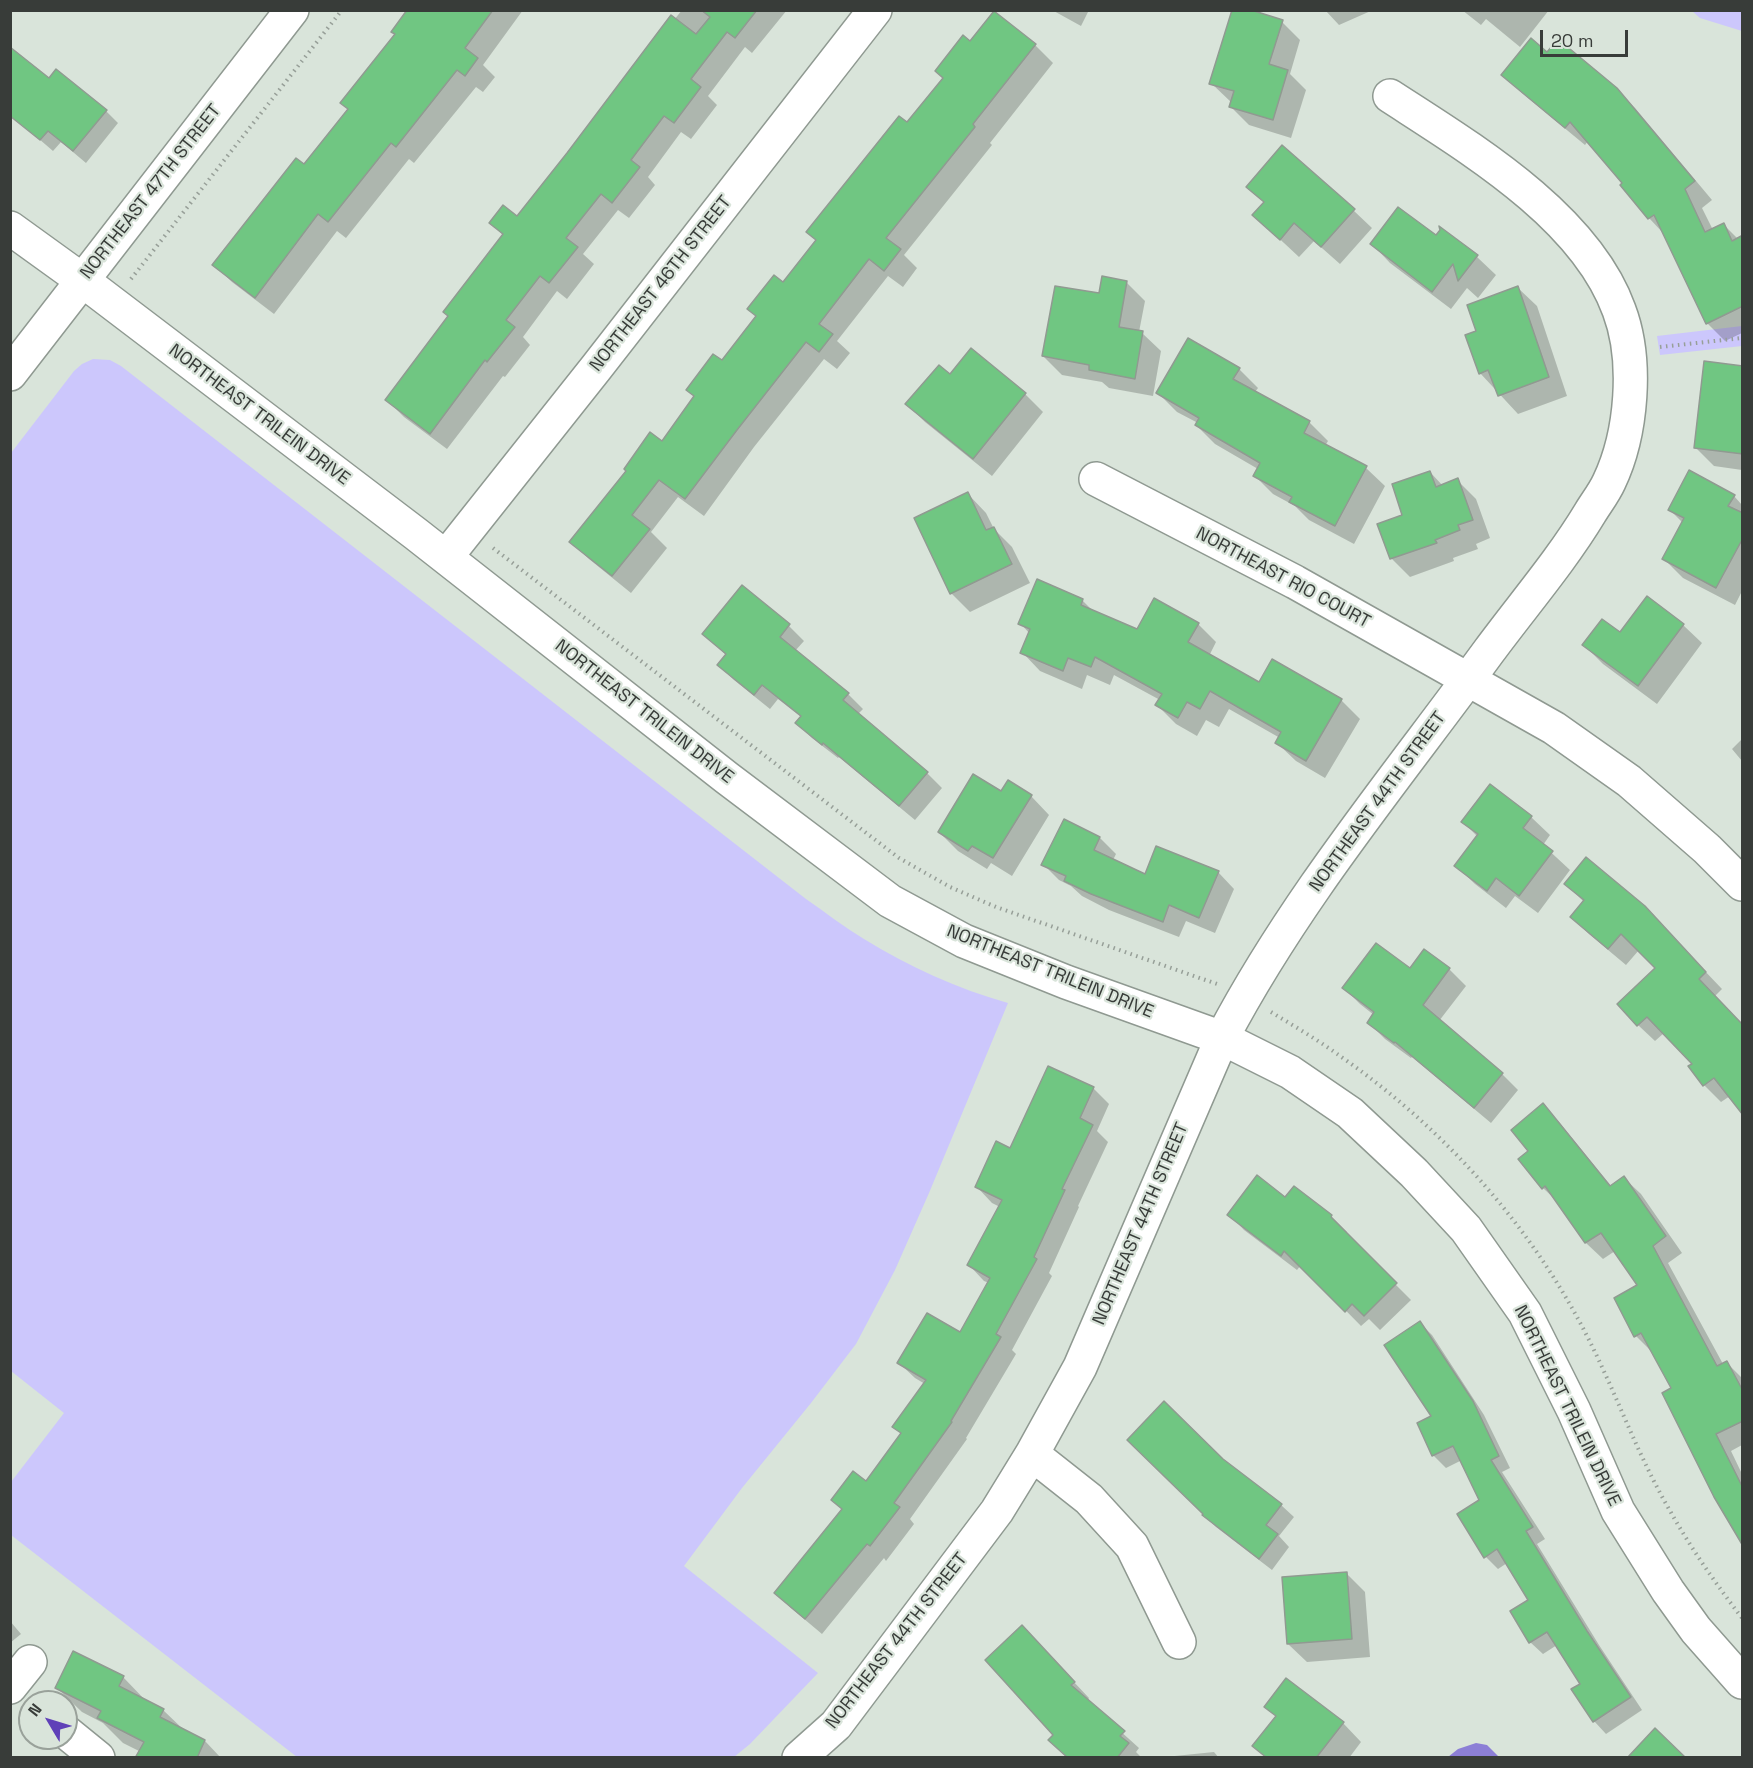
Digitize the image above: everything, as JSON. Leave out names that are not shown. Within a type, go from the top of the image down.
[{"type":"street","name":"NORTHEAST 47TH STREET","points":[[10,374],[292,10]]},
{"type":"street","name":"NORTHEAST 46TH STREET","points":[[446,557],[875,10]]},
{"type":"street","name":"NORTHEAST 44TH STREET","points":[[799,1758],[837,1725],[997,1511],[1032,1454],[1080,1367],[1222,1038],[1244,995],[1284,930],[1394,777],[1576,536],[1608,483],[1620,454],[1630,386],[1629,349],[1619,310],[1601,273],[1573,235],[1537,200],[1466,146],[1390,96]]},
{"type":"street","name":"NORTHEAST TRILEIN DRIVE","points":[[10,228],[82,280],[446,557],[727,778],[890,901],[975,945],[1065,982],[1222,1038],[1290,1072],[1350,1113],[1414,1173],[1466,1229],[1525,1312],[1574,1412],[1618,1512],[1668,1591],[1696,1630],[1743,1682]]},
{"type":"street","name":"NORTHEAST RIO COURT","points":[[1096,479],[1295,582],[1554,728],[1629,781],[1707,849],[1743,884]]},
{"type":"street","points":[[1032,1454],[1089,1499],[1132,1546],[1179,1642]]},
{"type":"street","points":[[78,1742],[98,1758]]},
{"type":"path","points":[[112,303],[342,10]]},
{"type":"path","points":[[1629,349],[1743,338]]},
{"type":"shaded area","points":[[1692,11],[1742,11],[1742,31],[1700,18]]},
{"type":"shaded area","points":[[1742,326],[1742,346],[1660,355],[1657,336]]},
{"type":"shaded area","points":[[93,359],[110,360],[121,366],[806,899],[881,949],[952,984],[1008,1003],[895,1270],[856,1344],[742,1488],[684,1566],[818,1673],[750,1744],[734,1757],[297,1757],[11,1535],[11,1482],[64,1413],[11,1371],[11,453],[74,371]]},
{"type":"shaded area","points":[[1476,1743],[1487,1745],[1499,1757],[1448,1757],[1458,1749]]},
{"type":"building","points":[[407,10],[493,10],[465,48],[478,58],[465,76],[457,70],[396,147],[391,143],[328,222],[318,214],[255,298],[212,265],[296,158],[304,164],[348,109],[340,103],[395,34],[391,32]]},
{"type":"building","points":[[701,10],[757,10],[735,38],[727,32],[691,79],[701,87],[674,123],[664,116],[631,160],[640,167],[612,203],[601,194],[566,238],[578,247],[549,283],[540,276],[506,320],[515,327],[487,362],[485,360],[430,434],[385,400],[448,316],[443,312],[503,234],[489,223],[503,205],[517,216],[671,15],[696,34],[710,17]]},
{"type":"building","points":[[1232,10],[1251,10],[1283,20],[1269,64],[1288,70],[1273,120],[1229,107],[1234,91],[1209,84]]},
{"type":"building","points":[[994,11],[1036,44],[973,124],[975,127],[886,238],[901,249],[884,271],[869,259],[819,324],[833,334],[819,352],[806,342],[685,499],[659,480],[632,515],[650,529],[612,576],[569,542],[626,471],[624,469],[650,432],[662,441],[694,396],[686,390],[713,354],[722,360],[756,316],[747,309],[774,275],[783,282],[816,240],[806,232],[899,116],[907,122],[943,78],[935,71],[963,35],[970,41]]},
{"type":"building","points":[[1531,38],[1547,52],[1558,39],[1617,88],[1695,181],[1685,189],[1705,232],[1724,223],[1732,241],[1743,235],[1743,306],[1706,324],[1654,215],[1648,219],[1620,185],[1622,183],[1570,122],[1565,128],[1501,75]]},
{"type":"building","points":[[10,47],[49,78],[56,69],[107,110],[73,151],[48,131],[40,140],[10,116]]},
{"type":"building","points":[[1282,145],[1355,209],[1321,247],[1294,223],[1280,240],[1252,215],[1264,202],[1246,187]]},
{"type":"building","points":[[1398,207],[1436,235],[1440,230],[1439,226],[1478,255],[1458,281],[1453,264],[1432,292],[1370,244]]},
{"type":"building","points":[[1102,276],[1127,281],[1119,327],[1143,331],[1135,379],[1089,370],[1089,365],[1042,356],[1055,286],[1099,293]]},
{"type":"building","points":[[1518,286],[1549,377],[1498,396],[1488,370],[1479,374],[1465,335],[1476,331],[1467,305]]},
{"type":"building","points":[[1188,338],[1240,368],[1233,379],[1310,421],[1304,433],[1367,466],[1335,526],[1289,502],[1292,497],[1253,476],[1260,463],[1195,425],[1199,418],[1156,393]]},
{"type":"building","points":[[971,348],[1026,393],[973,459],[905,404],[939,365],[950,374]]},
{"type":"building","points":[[1704,361],[1743,366],[1743,454],[1694,448]]},
{"type":"building","points":[[1689,470],[1735,495],[1728,506],[1743,513],[1743,538],[1716,588],[1662,559],[1684,518],[1668,510]]},
{"type":"building","points":[[1430,471],[1436,487],[1458,478],[1473,520],[1458,525],[1460,530],[1435,540],[1437,543],[1390,559],[1377,524],[1402,515],[1392,484]]},
{"type":"building","points":[[968,492],[986,530],[994,527],[1012,564],[950,594],[914,518]]},
{"type":"building","points":[[1037,579],[1083,599],[1081,605],[1137,629],[1154,598],[1199,623],[1188,642],[1259,682],[1272,659],[1342,699],[1306,761],[1275,743],[1281,732],[1210,691],[1200,709],[1187,702],[1178,718],[1155,705],[1162,694],[1095,657],[1091,667],[1068,658],[1063,671],[1020,653],[1030,629],[1018,624]]},
{"type":"building","points":[[742,585],[790,624],[780,637],[849,693],[843,700],[928,772],[899,806],[823,743],[822,745],[795,723],[801,716],[762,685],[754,695],[717,665],[726,654],[702,634]]},
{"type":"building","points":[[1647,596],[1684,624],[1638,686],[1582,645],[1602,619],[1620,632]]},
{"type":"building","points":[[973,774],[1001,791],[1008,780],[1032,795],[993,858],[972,846],[968,851],[938,832]]},
{"type":"building","points":[[1490,784],[1532,816],[1523,828],[1553,851],[1519,896],[1496,878],[1487,891],[1454,866],[1478,834],[1461,822]]},
{"type":"building","points":[[1064,819],[1100,837],[1094,850],[1145,874],[1156,846],[1219,871],[1199,918],[1169,905],[1163,922],[1091,894],[1064,881],[1066,876],[1041,865]]},
{"type":"building","points":[[1586,857],[1645,906],[1706,972],[1699,979],[1743,1025],[1743,1115],[1714,1078],[1703,1086],[1688,1066],[1692,1064],[1647,1017],[1637,1026],[1617,1004],[1655,968],[1621,934],[1608,949],[1570,917],[1584,900],[1564,884]]},
{"type":"building","points":[[1376,943],[1410,968],[1424,949],[1450,968],[1423,1005],[1503,1073],[1474,1108],[1395,1042],[1367,1023],[1374,1012],[1342,988]]},
{"type":"building","points":[[1048,1066],[1094,1087],[1080,1118],[1093,1125],[1062,1189],[1065,1190],[1034,1257],[1037,1259],[996,1334],[1001,1337],[952,1422],[894,1503],[900,1507],[870,1546],[867,1544],[805,1619],[774,1593],[842,1509],[831,1500],[853,1471],[866,1481],[901,1433],[892,1427],[926,1380],[897,1363],[927,1313],[960,1332],[990,1278],[967,1265],[1002,1200],[975,1187],[996,1141],[1010,1148]]},
{"type":"building","points":[[1543,1103],[1610,1186],[1624,1176],[1666,1236],[1653,1246],[1717,1366],[1727,1361],[1743,1391],[1743,1421],[1716,1434],[1743,1488],[1743,1546],[1714,1497],[1662,1393],[1671,1388],[1641,1333],[1634,1337],[1614,1298],[1637,1285],[1601,1233],[1585,1243],[1545,1186],[1542,1189],[1518,1159],[1528,1151],[1511,1130]]},
{"type":"building","points":[[1257,1175],[1285,1197],[1294,1186],[1332,1215],[1331,1217],[1397,1283],[1364,1316],[1352,1304],[1345,1312],[1284,1251],[1281,1256],[1227,1215]]},
{"type":"building","points":[[1420,1321],[1473,1401],[1499,1456],[1491,1460],[1533,1527],[1526,1531],[1587,1631],[1631,1697],[1593,1722],[1571,1689],[1580,1684],[1547,1632],[1529,1643],[1510,1611],[1528,1600],[1497,1549],[1484,1558],[1457,1514],[1479,1500],[1453,1446],[1432,1456],[1417,1423],[1431,1416],[1384,1345]]},
{"type":"building","points":[[1164,1401],[1223,1459],[1282,1504],[1266,1525],[1278,1534],[1259,1559],[1202,1515],[1127,1440]]},
{"type":"building","points":[[1347,1572],[1352,1639],[1287,1644],[1282,1577]]},
{"type":"building","points":[[1022,1625],[1075,1682],[1071,1685],[1125,1731],[1120,1736],[1129,1743],[1117,1758],[1068,1758],[1048,1740],[1053,1735],[985,1660]]},
{"type":"building","points":[[73,1651],[124,1676],[119,1686],[164,1709],[160,1717],[205,1740],[197,1758],[135,1758],[144,1742],[97,1718],[101,1711],[78,1700],[78,1690],[55,1688]]},
{"type":"building","points":[[1286,1678],[1344,1722],[1316,1758],[1267,1758],[1252,1746],[1276,1716],[1264,1707]]},
{"type":"building","points":[[1655,1728],[1686,1758],[1627,1758]]}]
